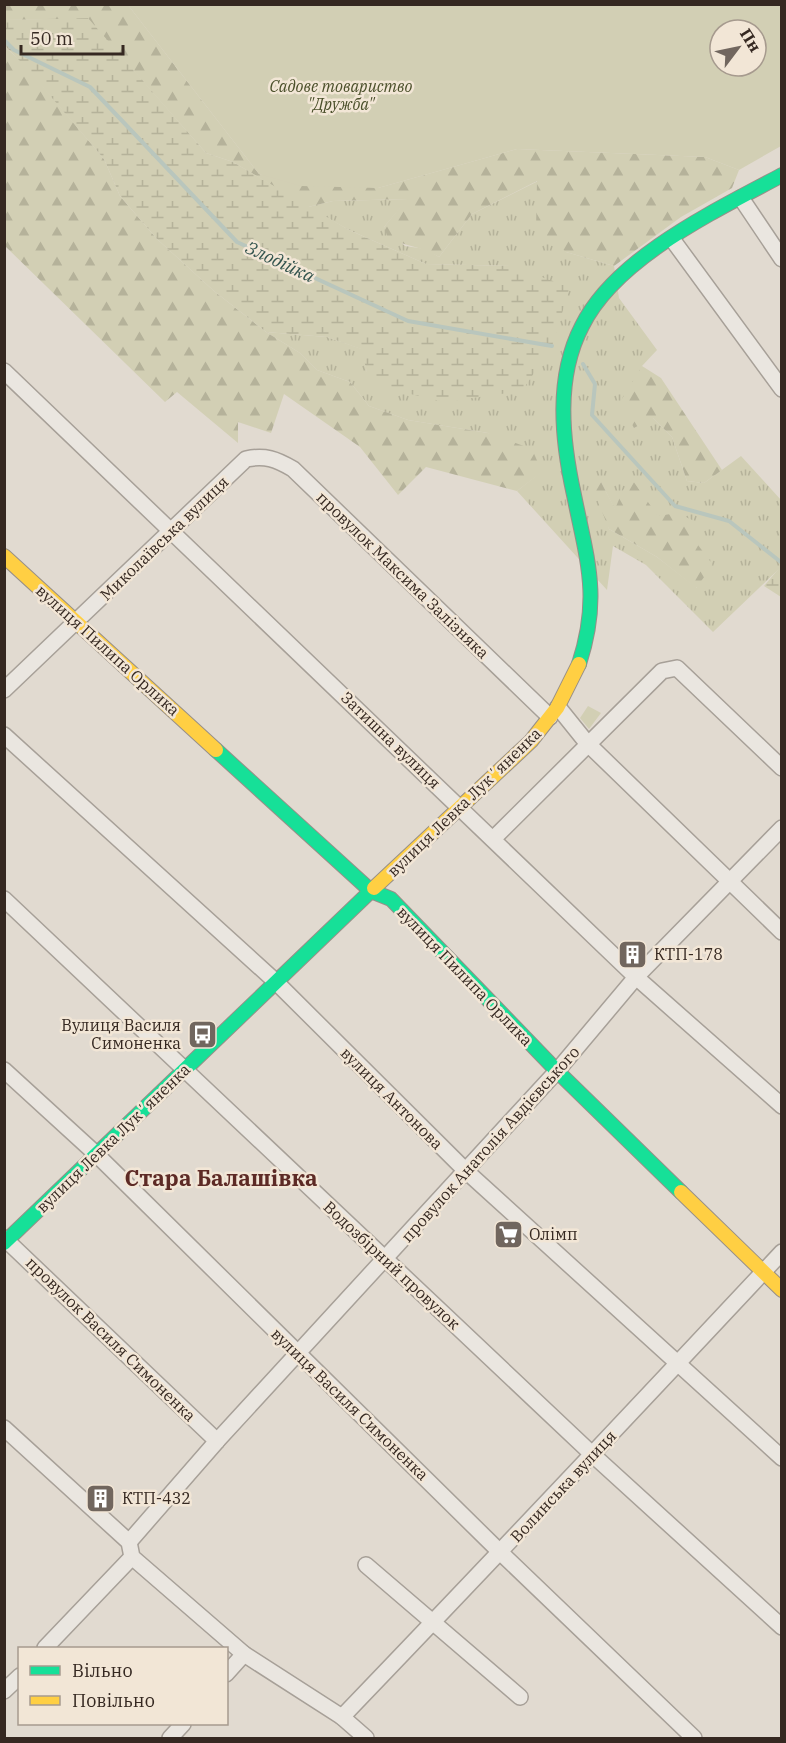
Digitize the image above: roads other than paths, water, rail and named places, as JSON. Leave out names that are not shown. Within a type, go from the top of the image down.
[{"type":"street","name":"вулиця Левка Лукʼяненка","points":[[5,1240],[275,981],[508,763],[554,712],[575,675],[587,646],[592,583],[564,435],[564,378],[578,334],[594,304],[615,283],[672,239],[782,175]]},
{"type":"street","points":[[741,198],[782,259]]},
{"type":"street","points":[[672,239],[782,389]]},
{"type":"street","name":"Затишна вулиця","points":[[4,371],[636,977],[782,1106]]},
{"type":"street","name":"провулок Максима Залізняка","points":[[246,459],[261,456],[278,460],[293,469],[587,743],[729,884],[782,932]]},
{"type":"street","name":"Миколаївська вулиця","points":[[4,690],[246,459]]},
{"type":"street","name":"вулиця Пилипа Орлика","points":[[4,556],[371,891],[391,899],[557,1071],[782,1290]]},
{"type":"street","points":[[493,839],[587,743],[662,671],[677,668],[782,768]]},
{"type":"street","name":"вулиця Антонова","points":[[4,735],[275,981],[466,1171],[782,1458]]},
{"type":"street","name":"провулок Анатолія Авдієвського","points":[[46,1647],[130,1549],[217,1441],[386,1260],[557,1071],[636,977],[782,828]]},
{"type":"street","name":"Водозбірний провулок","points":[[4,900],[185,1067],[593,1455],[782,1627]]},
{"type":"street","name":"вулиця Василя Симоненка","points":[[4,1070],[96,1154],[501,1553],[694,1738]]},
{"type":"street","name":"провулок Василя Симоненка","points":[[5,1240],[217,1441]]},
{"type":"street","name":"Волинська вулиця","points":[[342,1717],[501,1553],[677,1361],[782,1252]]},
{"type":"street","points":[[4,1428],[244,1654],[342,1717],[366,1738]]},
{"type":"street","points":[[366,1565],[520,1697]]},
{"type":"street","points":[[228,1672],[244,1654]]},
{"type":"street","points":[[170,1738],[182,1725]]},
{"type":"waterway","name":"Злодійка","points":[[4,40],[14,50],[90,87],[237,242],[408,321],[552,346]]},
{"type":"waterway","name":"Злодійка","points":[[583,364],[595,384],[592,415],[675,506],[729,521],[782,563]]},
{"type":"place","name":"КТП-178","points":[[633,954]]},
{"type":"place","name":"Вулиця Василя Симоненка","points":[[202,1034]]},
{"type":"place","name":"Олімп","points":[[508,1234]]},
{"type":"place","name":"КТП-432","points":[[101,1498]]},
{"type":"district","name":"Стара Балашівка","points":[[221,1178]]},
{"type":"park label","name":"Садове товариство \"Дружба\"","points":[[341,95]]}]
